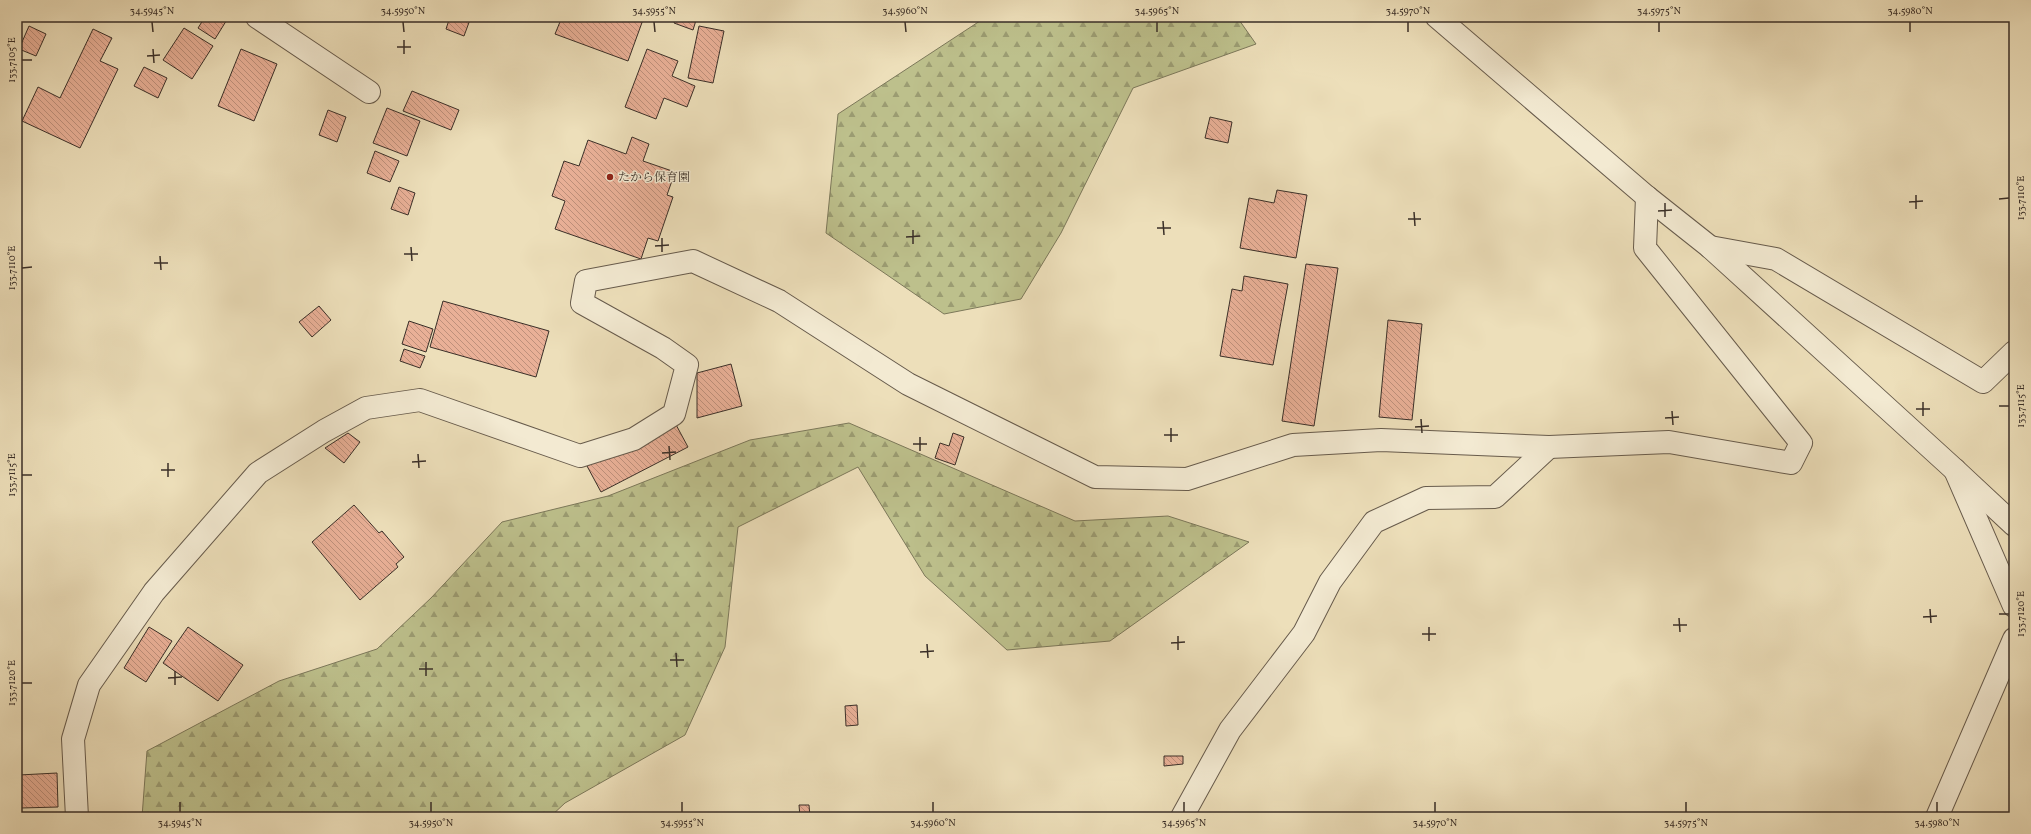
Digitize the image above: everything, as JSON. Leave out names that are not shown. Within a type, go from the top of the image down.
[{"type":"street","points":[[257,17],[369,92]]},
{"type":"street","points":[[1436,17],[1647,197],[1710,247],[1956,470],[2014,525]]},
{"type":"street","points":[[77,817],[73,739],[89,685],[154,592],[258,473],[324,431],[366,408],[412,401],[420,400],[580,456],[634,439],[674,414],[687,365],[663,348],[582,303],[586,281],[693,261],[779,302],[908,384],[1095,477],[1187,479],[1293,445],[1381,440],[1549,447],[1669,442],[1791,463],[1801,443],[1646,248],[1647,197]]},
{"type":"street","points":[[1710,247],[1776,259],[1983,382],[2014,352]]},
{"type":"street","points":[[1182,817],[1230,730],[1304,633],[1330,582],[1374,522],[1426,498],[1495,496],[1549,447]]},
{"type":"street","points":[[1956,470],[2014,606]]},
{"type":"street","points":[[1937,817],[2014,639]]},
{"type":"green space","points":[[986,17],[1237,17],[1256,44],[1133,88],[1061,233],[1021,299],[944,314],[826,233],[838,114]]},
{"type":"green space","points":[[849,423],[1075,521],[1168,516],[1249,542],[1110,641],[1007,650],[925,576],[858,467],[738,527],[725,647],[685,735],[565,803],[550,817],[142,817],[147,751],[279,681],[377,649],[431,598],[502,522],[608,496],[750,440]]},
{"type":"building","points":[[205,17],[228,18],[215,39],[198,28]]},
{"type":"building","points":[[450,17],[471,17],[464,36],[446,29]]},
{"type":"building","points":[[562,17],[644,17],[628,61],[555,34]]},
{"type":"building","points":[[676,17],[697,17],[693,30],[674,23]]},
{"type":"building","points":[[29,26],[46,34],[36,56],[19,49]]},
{"type":"building","points":[[699,26],[724,31],[713,83],[688,78]]},
{"type":"building","points":[[184,28],[213,46],[192,79],[163,60]]},
{"type":"building","points":[[93,29],[112,38],[100,61],[118,69],[80,148],[22,121],[38,87],[60,98]]},
{"type":"building","points":[[241,49],[277,64],[254,121],[218,106]]},
{"type":"building","points":[[647,49],[678,61],[672,76],[695,86],[687,107],[664,98],[656,119],[625,107]]},
{"type":"building","points":[[144,67],[167,78],[158,98],[134,86]]},
{"type":"building","points":[[412,91],[459,110],[451,130],[403,111]]},
{"type":"building","points":[[387,108],[420,121],[407,156],[373,143]]},
{"type":"building","points":[[328,110],[346,117],[337,142],[319,135]]},
{"type":"building","points":[[1210,117],[1232,122],[1228,143],[1205,138]]},
{"type":"building","points":[[632,137],[649,144],[643,161],[675,172],[667,195],[673,197],[658,241],[648,238],[641,259],[555,229],[565,201],[552,196],[564,161],[579,166],[588,140],[626,154]]},
{"type":"building","points":[[375,151],[399,161],[390,182],[367,173]]},
{"type":"building","points":[[399,187],[415,193],[408,215],[391,209]]},
{"type":"building","points":[[1277,190],[1307,195],[1296,258],[1240,248],[1249,198],[1274,203]]},
{"type":"building","points":[[1306,264],[1338,268],[1314,426],[1282,421]]},
{"type":"building","points":[[1244,276],[1288,284],[1273,365],[1220,356],[1232,289],[1242,291]]},
{"type":"building","points":[[443,301],[549,331],[536,377],[430,347]]},
{"type":"building","points":[[319,306],[331,320],[312,337],[299,322]]},
{"type":"building","points":[[1388,320],[1422,324],[1412,420],[1379,417]]},
{"type":"building","points":[[409,321],[433,329],[426,352],[402,344]]},
{"type":"building","points":[[404,349],[425,356],[420,368],[400,361]]},
{"type":"building","points":[[731,364],[742,406],[697,418],[697,373]]},
{"type":"building","points":[[674,421],[688,447],[601,492],[587,466]]},
{"type":"building","points":[[348,433],[360,442],[344,463],[325,448]]},
{"type":"building","points":[[953,433],[964,437],[955,465],[935,458],[940,443],[949,446]]},
{"type":"building","points":[[354,505],[379,533],[382,531],[404,557],[396,564],[398,567],[360,600],[312,542]]},
{"type":"building","points":[[149,627],[172,641],[146,682],[124,668]]},
{"type":"building","points":[[188,627],[243,665],[218,701],[163,663]]},
{"type":"building","points":[[857,705],[858,725],[846,726],[845,706]]},
{"type":"building","points":[[1164,756],[1183,756],[1183,764],[1164,766]]},
{"type":"building","points":[[57,773],[58,807],[21,808],[19,775]]},
{"type":"building","points":[[799,805],[809,805],[810,817],[800,817]]},
{"type":"place","name":"たから保育園","points":[[610,177]]}]
